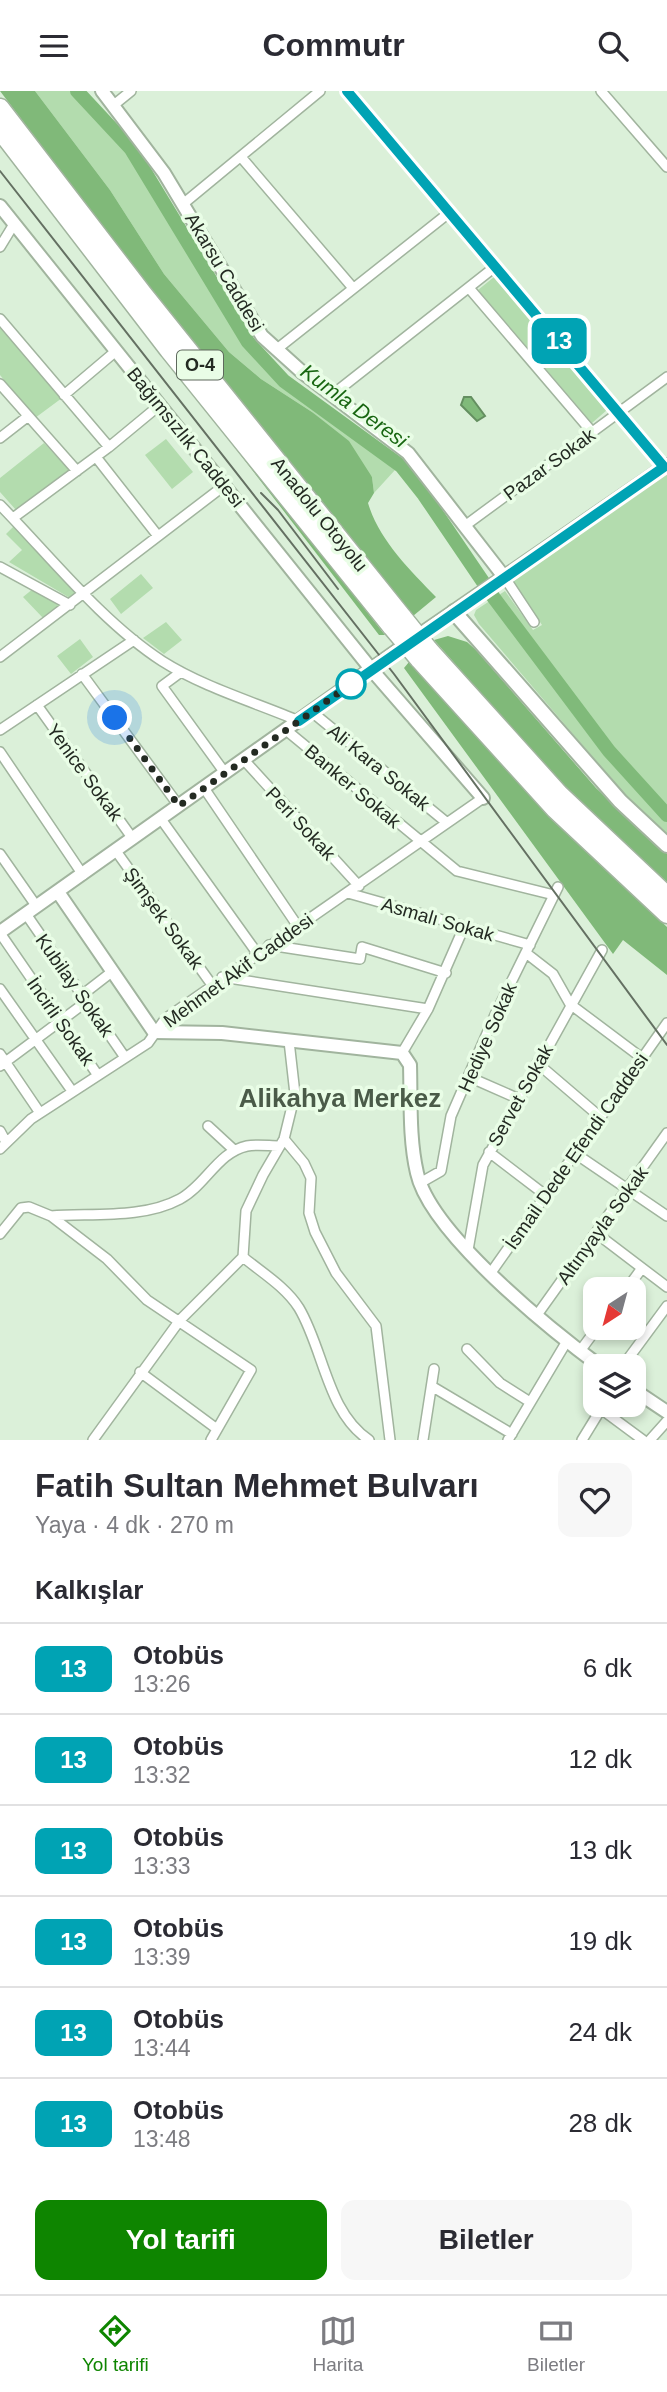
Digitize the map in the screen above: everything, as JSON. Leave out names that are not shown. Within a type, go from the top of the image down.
[{"type":"highway","name":"Anadolu Otoyolu","points":[[0,109],[397,622]]},
{"type":"highway","name":"Anadolu Otoyolu","points":[[0,130],[169,350],[555,809],[667,914]]},
{"type":"highway","name":"Anadolu Otoyolu","points":[[424,654],[559,794],[667,896]]},
{"type":"main road","points":[[454,612],[621,801],[667,845]]},
{"type":"street","name":"Akarsu Caddesi","points":[[102,91],[115,104],[183,204],[251,320],[277,349],[408,453],[466,525],[501,581],[534,622]]},
{"type":"street","points":[[115,104],[131,91]]},
{"type":"street","points":[[183,204],[320,91]]},
{"type":"street","points":[[0,933],[372,669],[666,466],[347,91]]},
{"type":"street","points":[[601,91],[667,166]]},
{"type":"street","points":[[241,157],[353,288]]},
{"type":"street","name":"Bağımsızlık Caddesi","points":[[0,206],[162,404],[372,669],[483,798]]},
{"type":"street","points":[[277,349],[450,212]]},
{"type":"street","points":[[0,247],[14,224]]},
{"type":"street","points":[[332,395],[496,266]]},
{"type":"street","points":[[469,288],[593,432]]},
{"type":"street","points":[[0,319],[109,447]]},
{"type":"street","points":[[64,395],[116,351]]},
{"type":"street","name":"Pazar Sokak","points":[[466,525],[667,377]]},
{"type":"street","points":[[0,384],[77,471]]},
{"type":"street","points":[[13,518],[162,404]]},
{"type":"street","points":[[0,438],[27,417]]},
{"type":"street","points":[[96,457],[158,537]]},
{"type":"street","points":[[0,657],[86,594],[225,485]]},
{"type":"street","points":[[0,505],[134,640],[181,672],[299,721]]},
{"type":"street","points":[[0,567],[70,605]]},
{"type":"street","points":[[0,730],[134,640]]},
{"type":"street","points":[[181,672],[162,686],[225,773]]},
{"type":"street","points":[[82,674],[179,806]]},
{"type":"street","name":"Yenice Sokak","points":[[37,705],[133,839]]},
{"type":"street","name":"Ali Kara Sokak","points":[[312,712],[446,822]]},
{"type":"street","name":"Banker Sokak","points":[[286,730],[457,871],[556,891]]},
{"type":"street","points":[[0,752],[83,874]]},
{"type":"street","name":"Peri Sokak","points":[[244,760],[359,886]]},
{"type":"street","points":[[204,788],[297,925]]},
{"type":"street","name":"Mehmet Akif Caddesi","points":[[3,1145],[40,1113],[148,1042],[165,1019],[212,985],[483,798]]},
{"type":"street","points":[[161,819],[257,953]]},
{"type":"street","name":"Şimşek Sokak","points":[[116,851],[212,985]]},
{"type":"street","points":[[0,854],[37,907]]},
{"type":"street","name":"Hediye Sokak","points":[[420,1183],[441,1171],[447,1125],[556,891]]},
{"type":"street","points":[[58,892],[154,1032],[222,1033],[402,1052]]},
{"type":"street","name":"Asmalı Sokak","points":[[348,893],[528,949]]},
{"type":"street","name":"Kubilay Sokak","points":[[26,914],[124,1056]]},
{"type":"street","points":[[402,1052],[446,973],[464,927]]},
{"type":"street","name":"İncirli Sokak","points":[[0,933],[97,1074]]},
{"type":"street","points":[[269,945],[360,960],[362,947],[446,973]]},
{"type":"street","points":[[528,949],[553,974],[570,1004],[642,1058]]},
{"type":"street","name":"Servet Sokak","points":[[468,1250],[481,1173],[489,1152],[602,950]]},
{"type":"street","points":[[40,1113],[2,1061],[36,1041],[61,1021],[113,971]]},
{"type":"street","points":[[222,978],[428,1009]]},
{"type":"street","points":[[0,989],[72,1091]]},
{"type":"street","name":"İsmail Dede Efendi Caddesi","points":[[490,1274],[573,1151],[664,1026]]},
{"type":"street","points":[[93,1440],[180,1320],[243,1257],[247,1211],[282,1142],[295,1094],[289,1041]]},
{"type":"street","points":[[402,1052],[410,1066],[413,1132],[420,1183],[432,1205],[490,1274],[584,1354]]},
{"type":"street","points":[[537,1063],[599,1117]]},
{"type":"street","points":[[469,1077],[519,1099]]},
{"type":"street","points":[[208,1126],[234,1150]]},
{"type":"street","points":[[0,1131],[3,1145]]},
{"type":"street","name":"Altınyayla Sokak","points":[[537,1315],[667,1133]]},
{"type":"street","points":[[0,1234],[21,1208],[51,1216],[147,1210],[180,1200],[234,1150],[248,1145],[282,1142],[304,1163],[311,1178],[309,1213],[315,1232],[336,1273],[376,1326],[390,1440]]},
{"type":"street","points":[[573,1151],[667,1216]]},
{"type":"street","points":[[489,1152],[544,1194]]},
{"type":"street","points":[[51,1216],[107,1259],[140,1294],[251,1370],[211,1440]]},
{"type":"street","points":[[596,1233],[667,1287]]},
{"type":"street","points":[[243,1257],[284,1291],[299,1308],[342,1411],[352,1429],[369,1440]]},
{"type":"street","points":[[635,1277],[642,1268]]},
{"type":"street","points":[[632,1354],[667,1306]]},
{"type":"street","points":[[433,1387],[510,1437],[567,1341]]},
{"type":"street","points":[[580,1351],[587,1341]]},
{"type":"street","points":[[467,1349],[500,1383],[530,1402]]},
{"type":"street","points":[[433,1440],[423,1437],[434,1369]]},
{"type":"street","points":[[140,1372],[218,1429]]},
{"type":"street","points":[[646,1397],[667,1412]]},
{"type":"street","points":[[582,1440],[601,1409],[643,1440]]},
{"type":"street","points":[[650,1440],[667,1421]]},
{"type":"shaded area","points":[[0,91],[35,91],[110,190],[164,274],[229,352],[261,379],[312,412],[349,441],[372,477],[374,493],[368,503],[379,529],[396,553],[436,597],[413,616],[153,293]]},
{"type":"shaded area","points":[[35,91],[72,91],[132,156],[240,340],[289,392],[371,448],[395,470],[374,493],[372,477],[312,412],[261,379],[229,352],[164,274],[110,190]]},
{"type":"shaded area","points":[[0,142],[385,635],[379,635]]},
{"type":"shaded area","points":[[494,277],[607,410],[592,423],[478,290]]},
{"type":"shaded area","points":[[0,324],[62,398],[35,418],[0,375]]},
{"type":"shaded area","points":[[464,397],[471,397],[485,416],[477,421],[461,405]]},
{"type":"shaded area","points":[[166,439],[193,472],[172,489],[145,455]]},
{"type":"shaded area","points":[[44,443],[69,470],[16,510],[0,492],[0,478]]},
{"type":"shaded area","points":[[667,474],[667,836],[625,795],[474,615],[476,610],[505,591],[533,630],[542,625],[513,581]]},
{"type":"shaded area","points":[[15,525],[78,592],[70,598],[9,562],[22,550],[6,534]]},
{"type":"shaded area","points":[[141,574],[153,588],[121,614],[110,599]]},
{"type":"shaded area","points":[[34,588],[62,605],[43,618],[23,597]]},
{"type":"shaded area","points":[[166,622],[182,640],[164,654],[143,638]]},
{"type":"shaded area","points":[[448,636],[467,642],[476,650],[596,788],[667,854],[667,882],[564,787],[434,640]]},
{"type":"shaded area","points":[[80,639],[93,657],[71,674],[57,656]]},
{"type":"shaded area","points":[[409,662],[549,817],[667,927],[667,975],[623,940],[613,954],[404,668]]},
{"type":"waterway","name":"Kumla Deresi","points":[[77,91],[131,149],[248,342],[284,381],[401,466],[494,598],[609,751],[667,815]]},
{"type":"tram line","points":[[0,171],[394,674],[667,1045]]},
{"type":"tram line","points":[[261,493],[278,510],[338,589]]},
{"type":"bus line","name":"13","points":[[299,721],[664,467],[347,91]]},
{"type":"district","name":"Alikahya Merkez","points":[[340,1098]]},
{"type":"route","points":[[115,718],[179,806],[354,682],[351,684]]}]
